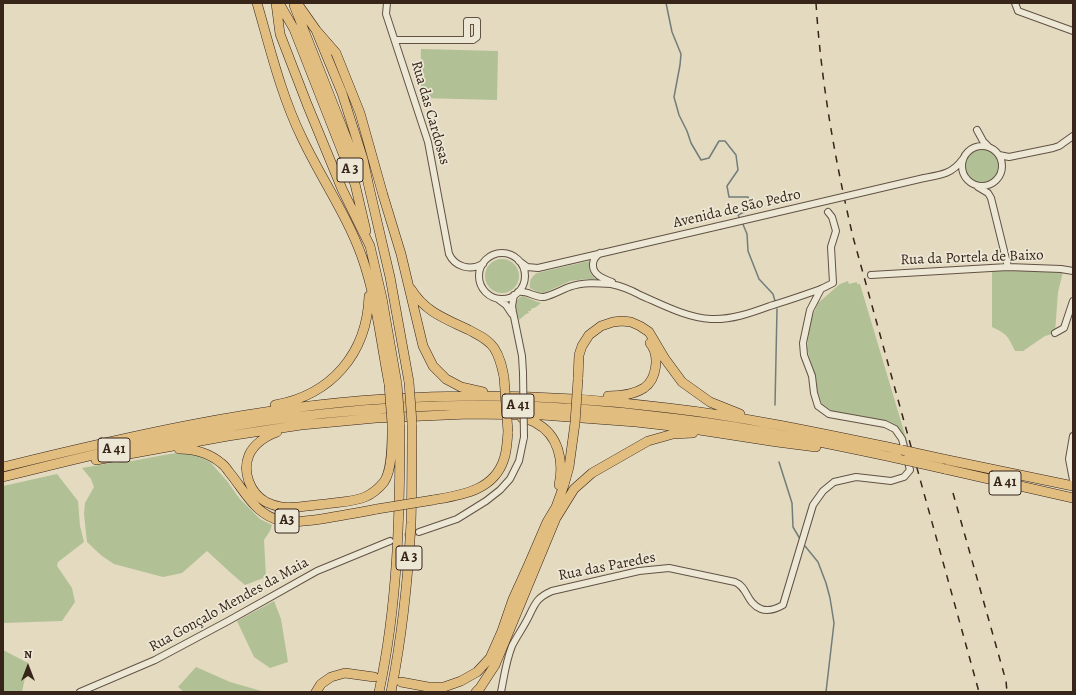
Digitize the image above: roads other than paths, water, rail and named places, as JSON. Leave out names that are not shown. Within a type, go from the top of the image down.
[{"type":"highway","points":[[257,3],[279,78],[302,138],[343,214],[362,257],[367,275],[393,384],[396,423],[389,470],[384,481],[364,498],[350,501],[280,507],[267,503],[256,494],[248,480],[247,466],[249,454],[259,442],[268,436],[301,425]]},
{"type":"highway","name":"A 3","points":[[278,3],[294,29],[356,184],[382,298],[393,384]]},
{"type":"highway","name":"A 3","points":[[278,3],[280,34],[342,189],[370,246]]},
{"type":"highway","name":"A 3","points":[[294,3],[355,160],[368,187]]},
{"type":"highway","name":"A 3","points":[[297,3],[316,30],[342,93],[363,159],[368,187],[390,277],[409,382],[412,423],[411,522],[402,631],[391,692]]},
{"type":"highway","points":[[316,30],[336,53],[360,113],[380,187],[401,254],[423,346],[434,366],[446,379],[462,387],[501,396]]},
{"type":"highway","points":[[242,415],[258,408],[281,404],[304,397],[326,384],[345,365],[357,348],[366,324],[369,295],[367,275]]},
{"type":"highway","name":"A3","points":[[159,449],[194,450],[208,454],[221,463],[233,476],[249,500],[266,515],[282,521],[300,522],[332,518],[453,497],[472,492],[491,481],[501,467],[508,432],[504,377],[499,356],[494,347],[487,340],[427,308],[408,284]]},
{"type":"highway","points":[[476,692],[495,666],[555,520],[574,468],[580,379],[579,355],[582,346],[589,335],[601,326],[613,322],[631,322],[640,326],[649,332],[682,382],[710,402],[758,421]]},
{"type":"highway","points":[[580,379],[584,355],[587,347],[592,339],[602,332],[614,327],[629,327],[643,334],[653,347],[656,363],[652,378],[645,388],[631,394],[621,396],[601,396],[589,400]]},
{"type":"highway","name":"A 41","points":[[3,467],[156,431],[242,415],[314,405],[377,399],[501,396],[589,400],[669,408],[758,421],[1073,486]]},
{"type":"highway","name":"A 41","points":[[3,477],[176,436],[260,422],[340,412],[444,405],[522,406],[584,409],[652,415],[737,427],[858,450],[1069,497]]},
{"type":"highway","points":[[497,414],[517,416],[535,422],[544,428],[553,439],[559,452],[561,467],[560,481],[556,495],[556,507]]},
{"type":"highway","points":[[52,465],[79,463],[235,435],[301,425],[441,415],[497,414],[594,418],[658,424],[803,446],[858,450]]},
{"type":"highway","name":"A 3","points":[[379,692],[390,627],[397,564],[399,512],[396,423]]},
{"type":"highway","points":[[401,682],[428,687],[444,687],[461,681],[477,672],[490,658],[502,631],[513,599],[547,522],[556,507],[569,467],[578,423]]},
{"type":"highway","points":[[555,520],[574,489],[582,481],[592,473],[636,447],[648,441],[673,434],[723,433]]},
{"type":"highway","points":[[316,692],[320,684],[331,677],[345,673],[374,677]]},
{"type":"street","name":"Rua das Cardosas","points":[[387,3],[386,14],[428,142],[449,254],[456,264],[473,270],[479,280]]},
{"type":"street","points":[[1015,3],[1018,11],[1073,31]]},
{"type":"street","points":[[395,40],[467,40]]},
{"type":"street","points":[[994,206],[988,193],[968,182],[962,171],[961,164],[968,151],[975,143],[977,130],[983,141],[999,155],[1002,160],[1001,173],[992,189],[994,206],[1008,266]]},
{"type":"street","points":[[999,155],[1009,157],[1053,148],[1059,146],[1073,136]]},
{"type":"street","points":[[970,150],[974,147],[980,146],[991,148]]},
{"type":"street","name":"Avenida de São Pedro","points":[[524,280],[529,272],[538,268],[942,174],[953,170],[963,159]]},
{"type":"street","name":"Avenida de São Pedro","points":[[942,174],[958,174],[965,178]]},
{"type":"street","points":[[976,186],[987,186],[995,182]]},
{"type":"street","points":[[600,253],[596,256],[593,262],[593,270],[602,278],[691,316],[710,319],[731,318],[748,314],[821,289],[833,283],[831,247],[836,231],[832,217],[828,212]]},
{"type":"street","points":[[514,319],[506,305],[486,293],[483,289],[479,280],[480,269],[487,259],[493,255],[500,254],[507,254],[514,257],[527,267],[538,268]]},
{"type":"street","points":[[519,261],[524,272],[526,289],[531,294]]},
{"type":"street","points":[[469,268],[474,268],[483,264]]},
{"type":"street","name":"Rua da Portela de Baixo","points":[[871,275],[1008,266],[1061,268],[1073,271]]},
{"type":"street","points":[[419,532],[457,519],[486,501],[500,490],[510,479],[519,461],[524,437],[524,374],[520,342],[512,306],[516,294],[524,280]]},
{"type":"street","points":[[494,298],[504,299],[524,292],[536,296],[547,296],[581,283],[613,284],[625,288]]},
{"type":"street","name":"Rua das Paredes","points":[[501,692],[506,664],[512,647],[534,606],[542,595],[552,590],[639,571],[669,568],[735,582],[739,584],[754,606],[765,610],[772,610],[783,605],[813,505],[823,491],[834,482],[856,477],[891,481],[904,477],[910,470],[902,439],[895,429],[886,424],[829,414],[818,406],[814,393],[812,376],[804,355],[803,343],[810,310],[821,289]]},
{"type":"street","points":[[1055,333],[1064,328],[1073,301]]},
{"type":"street","points":[[1073,436],[1069,459],[1073,480]]},
{"type":"street","name":"Rua Gonçalo Mendes da Maia","points":[[80,692],[156,660],[317,571],[390,541]]},
{"type":"waterway","points":[[666,3],[672,32],[681,54],[674,97],[679,115],[691,143],[701,160],[709,158],[719,141],[725,141],[736,155],[738,170],[727,186],[729,197],[748,197],[752,208],[738,215],[740,219]]},
{"type":"waterway","points":[[742,222],[747,234],[748,251],[759,279],[773,294],[775,301]]},
{"type":"waterway","points":[[775,405],[777,309]]},
{"type":"waterway","points":[[779,462],[792,503],[793,527],[800,539]]},
{"type":"waterway","points":[[805,546],[818,562],[826,583],[834,623],[826,692]]},
{"type":"tunnel","points":[[396,539],[419,532]]},
{"type":"railway","points":[[816,3],[825,91],[840,179],[853,237],[979,692]]},
{"type":"railway","points":[[953,493],[1006,681],[1007,692]]}]
